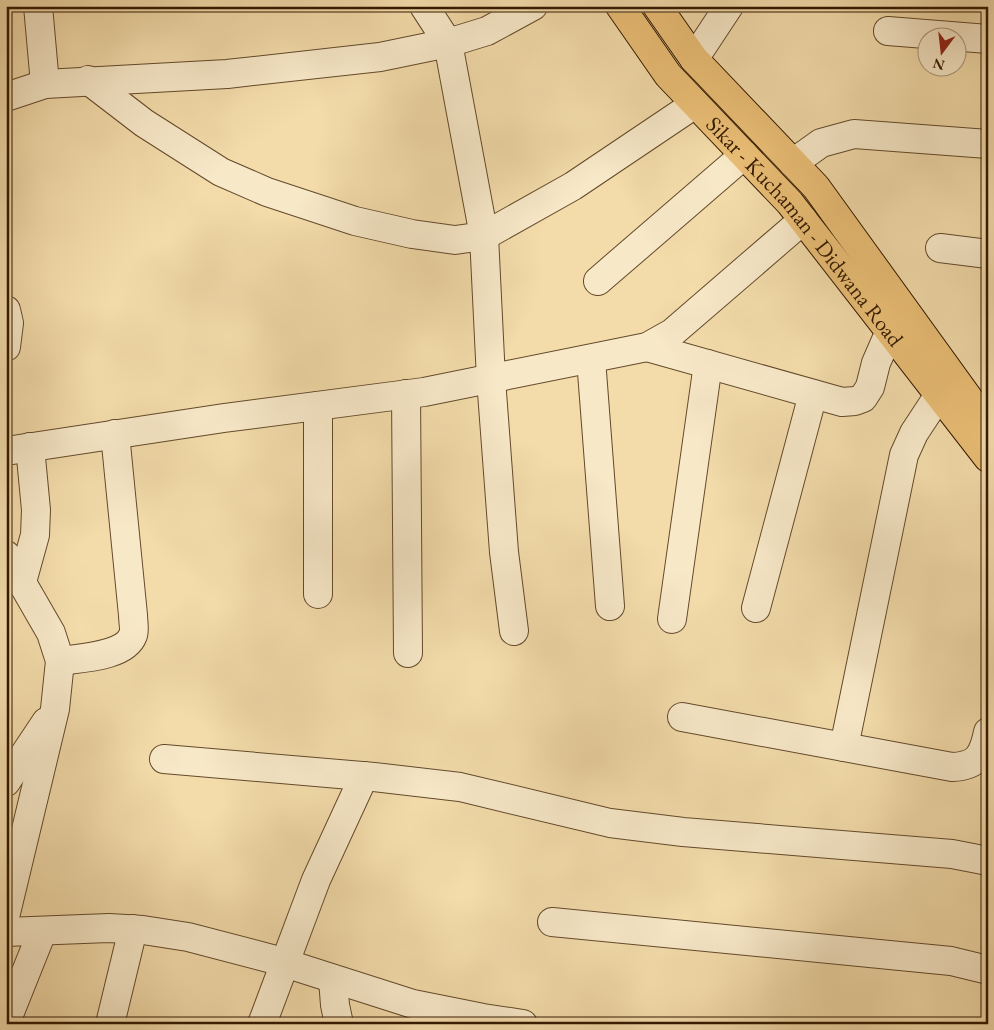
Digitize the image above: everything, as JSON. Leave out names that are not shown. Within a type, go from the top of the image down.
[{"type":"main road","name":"Sikar - Kuchaman - Didwana Road","points":[[620,6],[668,75],[803,220],[988,458]]},
{"type":"main road","name":"Sikar - Kuchaman - Didwana Road","points":[[657,6],[694,59],[816,187],[988,425]]},
{"type":"street","points":[[38,6],[45,84]]},
{"type":"street","points":[[424,6],[448,43],[484,236],[491,379],[504,552],[514,631]]},
{"type":"street","points":[[6,97],[45,84],[88,80],[227,74],[380,57],[448,43],[487,31],[533,6]]},
{"type":"street","points":[[694,59],[729,6]]},
{"type":"street","points":[[888,31],[988,39]]},
{"type":"street","points":[[88,80],[144,123],[221,172],[267,192],[355,222],[412,234],[455,240],[484,236],[573,186],[695,104]]},
{"type":"street","points":[[793,163],[821,143],[854,134],[988,144]]},
{"type":"street","points":[[598,281],[744,155]]},
{"type":"street","points":[[22,582],[35,535],[36,510],[18,449],[406,394],[491,379],[647,347],[672,332],[803,220]]},
{"type":"street","points":[[940,248],[988,254]]},
{"type":"street","points":[[6,310],[9,323],[6,347]]},
{"type":"street","points":[[647,347],[842,402],[863,398],[870,387],[876,364],[890,332]]},
{"type":"street","points":[[591,359],[610,606]]},
{"type":"street","points":[[672,619],[708,364]]},
{"type":"street","points":[[406,394],[408,653]]},
{"type":"street","points":[[756,608],[813,394]]},
{"type":"street","points":[[844,747],[904,455],[914,432],[938,394]]},
{"type":"street","points":[[318,406],[318,594]]},
{"type":"street","points":[[60,661],[109,653],[125,647],[133,635],[133,615],[115,434]]},
{"type":"street","points":[[6,555],[51,633],[60,661],[56,709],[6,913]]},
{"type":"street","points":[[6,782],[56,709]]},
{"type":"street","points":[[682,717],[952,767],[968,766],[978,759],[985,746],[988,732]]},
{"type":"street","points":[[164,759],[364,776],[460,787],[610,823],[683,832],[942,853],[988,860]]},
{"type":"street","points":[[262,1024],[316,880],[364,776]]},
{"type":"street","points":[[552,922],[951,961],[988,970]]},
{"type":"street","points":[[6,932],[109,928],[133,929],[188,937],[284,963],[413,1004],[523,1024]]},
{"type":"street","points":[[110,1024],[133,929]]},
{"type":"street","points":[[6,1022],[42,932]]},
{"type":"street","points":[[333,979],[334,1005],[339,1024]]}]
